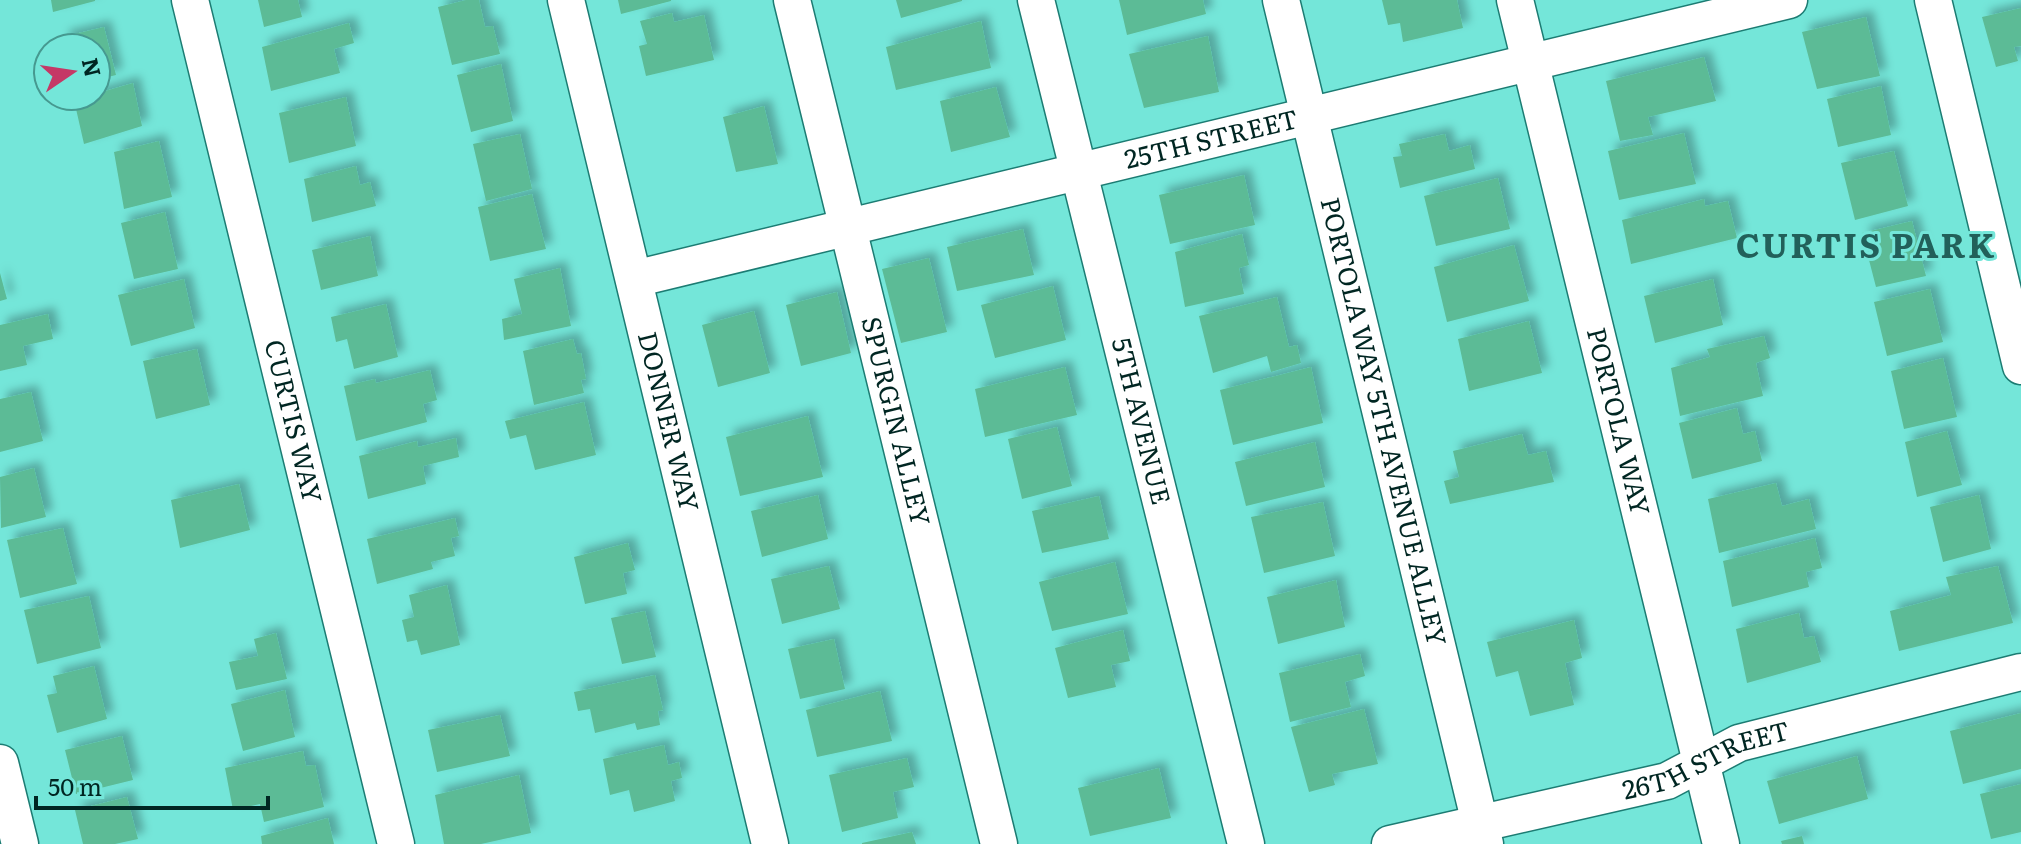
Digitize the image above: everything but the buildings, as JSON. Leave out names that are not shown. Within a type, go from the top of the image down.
[{"type":"street","name":"CURTIS WAY","points":[[190,0],[396,844]]},
{"type":"street","name":"DONNER WAY","points":[[566,0],[770,844]]},
{"type":"street","name":"SPURGIN ALLEY","points":[[792,0],[999,844]]},
{"type":"street","name":"5TH AVENUE","points":[[1036,0],[1246,844]]},
{"type":"street","name":"PORTOLA WAY 5TH AVENUE ALLEY","points":[[1281,0],[1483,835]]},
{"type":"street","name":"PORTOLA WAY","points":[[1515,0],[1721,844]]},
{"type":"street","name":"25TH STREET","points":[[634,279],[1789,0]]},
{"type":"street","points":[[1933,0],[2019,348]]},
{"type":"street","name":"26TH STREET","points":[[1390,844],[1483,835],[1667,781],[1739,743],[2021,672]]},
{"type":"street","points":[[0,763],[20,844]]},
{"type":"district","name":"CURTIS PARK","points":[[1866,246]]}]
